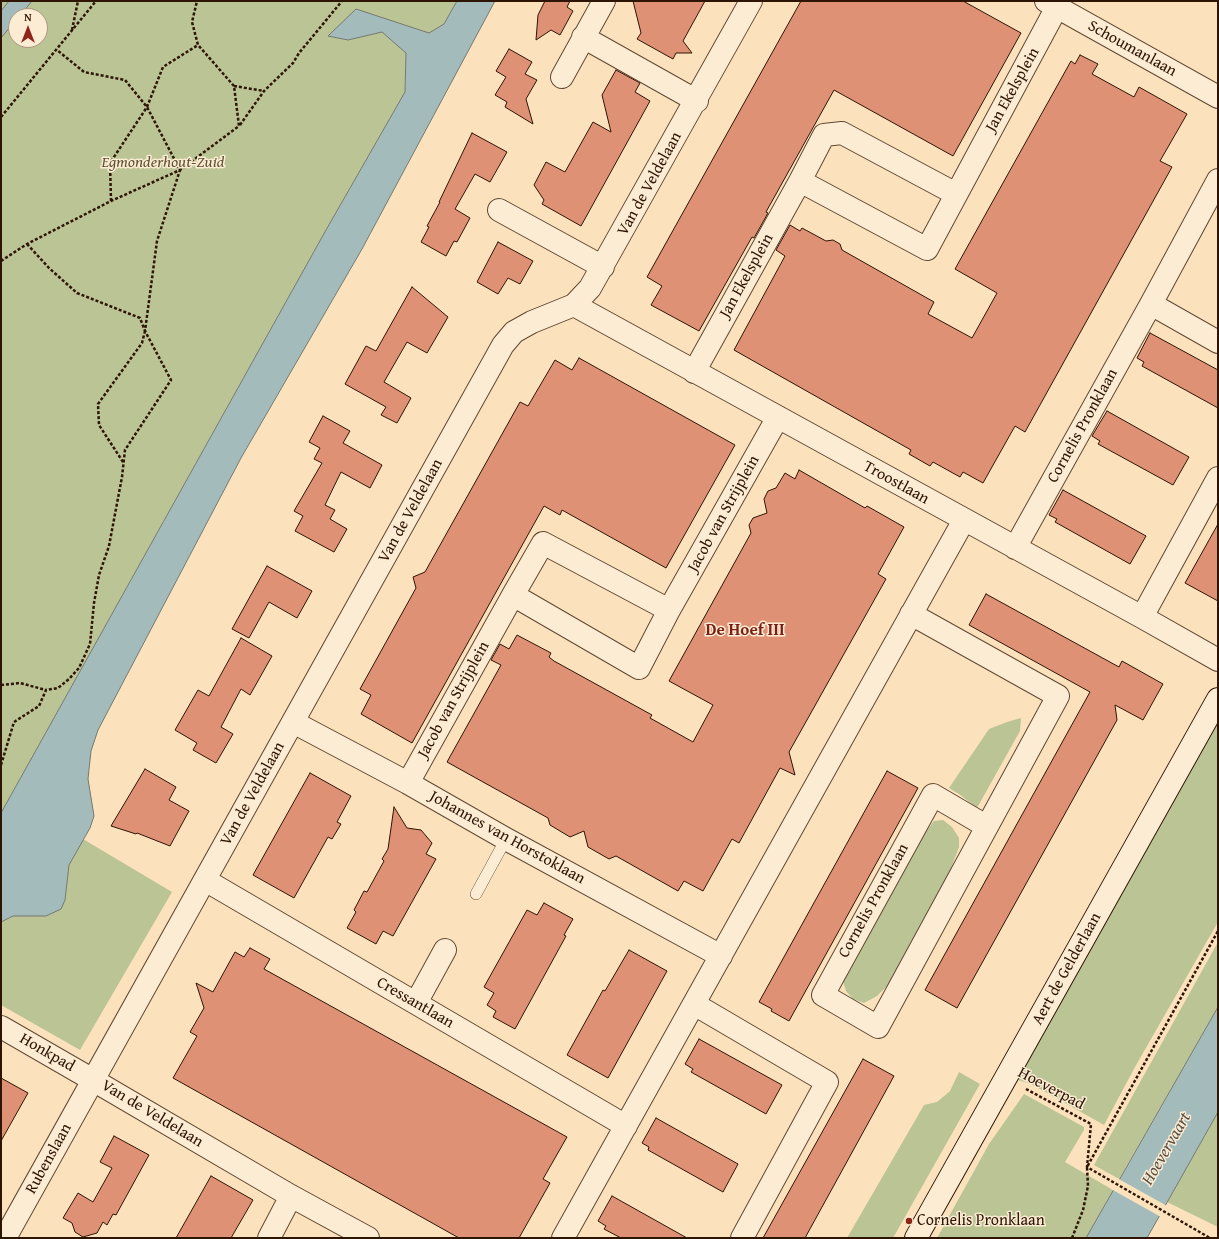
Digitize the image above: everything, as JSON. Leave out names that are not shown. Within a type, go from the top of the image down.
[{"type":"street","points":[[562,77],[604,1]]},
{"type":"street","name":"Van de Veldelaan","points":[[368,1238],[291,1196],[93,1080],[503,345],[514,332],[532,322],[574,305],[590,288],[697,101],[752,1]]},
{"type":"street","name":"Schoumanlaan","points":[[1052,4],[1218,97]]},
{"type":"street","name":"Jan Ekelsplein","points":[[800,180],[927,249],[1052,4]]},
{"type":"street","points":[[583,37],[697,101]]},
{"type":"street","name":"Jan Ekelsplein","points":[[694,372],[824,135],[842,133],[956,194]]},
{"type":"street","name":"Cornelis Pronklaan","points":[[1015,548],[1151,304],[1218,180]]},
{"type":"street","points":[[499,210],[603,267]]},
{"type":"street","points":[[1151,304],[1218,342]]},
{"type":"street","name":"Troostlaan","points":[[574,305],[1218,660]]},
{"type":"street","name":"Jacob van Strijplein","points":[[513,595],[638,668],[669,610],[778,418]]},
{"type":"street","points":[[1142,617],[1218,478]]},
{"type":"street","points":[[563,1238],[964,520]]},
{"type":"street","name":"Jacob van Strijplein","points":[[408,783],[543,543],[669,610]]},
{"type":"street","name":"Cornelis Pronklaan","points":[[911,614],[1058,696],[878,1027],[823,994],[932,795],[986,826]]},
{"type":"street","name":"Aert de Gelderlaan","points":[[916,1238],[1218,700]]},
{"type":"street","name":"Johannes van Horstoklaan","points":[[293,722],[408,783],[506,839],[721,956]]},
{"type":"street","name":"Cressantlaan","points":[[205,880],[626,1126]]},
{"type":"street","points":[[416,1003],[446,950]]},
{"type":"street","points":[[694,1004],[827,1082],[742,1238]]},
{"type":"street","name":"Honkpad","points":[[1,1027],[93,1080]]},
{"type":"street","name":"Rubenslaan","points":[[5,1238],[93,1080]]},
{"type":"street","points":[[269,1238],[291,1196]]},
{"type":"lane","points":[[476,894],[506,839]]},
{"type":"path","points":[[72,31],[78,1]]},
{"type":"path","points":[[1,117],[96,1]]},
{"type":"path","points":[[198,1],[192,22],[198,45],[234,86],[239,126]]},
{"type":"path","points":[[1,261],[27,244],[111,201],[180,170],[239,126],[264,91],[293,63],[342,1]]},
{"type":"path","points":[[111,201],[110,163],[147,107],[163,67],[198,45]]},
{"type":"path","points":[[57,50],[84,72],[125,80],[147,107],[180,170],[157,241],[145,331],[142,343],[98,404],[99,425],[123,462]]},
{"type":"path","points":[[234,86],[264,91]]},
{"type":"path","points":[[1,685],[20,683],[46,690],[58,688],[79,668],[90,644],[94,603],[99,574],[109,546],[125,450],[171,380],[145,331],[140,318],[77,293],[49,268],[27,244]]},
{"type":"path","points":[[1,765],[14,722],[39,706],[46,690]]},
{"type":"path","points":[[1072,1238],[1083,1210],[1088,1186],[1087,1167],[1218,931]]},
{"type":"path","name":"Hoeverpad","points":[[1006,1078],[1091,1124],[1087,1167]]},
{"type":"path","points":[[1087,1167],[1103,1178],[1210,1238]]},
{"type":"green space","name":"Egmonderhout-Zuid","points":[[1,1],[457,1],[444,24],[429,33],[405,75],[405,92],[326,230],[1,813]]},
{"type":"green space","points":[[1021,718],[1020,731],[977,808],[949,788],[989,729]]},
{"type":"green space","points":[[1218,719],[1218,922],[1135,1067],[1104,1125],[1031,1084],[1018,1080],[1035,1046]]},
{"type":"green space","points":[[943,820],[952,827],[959,838],[959,847],[950,871],[887,986],[877,996],[864,1003],[853,999],[846,991],[842,978],[900,865],[934,821]]},
{"type":"green space","points":[[83,839],[172,892],[80,1050],[1,1005],[1,922],[13,916],[46,916],[65,900],[69,865]]},
{"type":"green space","points":[[1218,942],[1218,1007],[1119,1179],[1094,1165]]},
{"type":"green space","points":[[959,1072],[980,1084],[893,1238],[847,1238],[924,1105],[937,1102],[950,1091]]},
{"type":"green space","points":[[1024,1094],[1084,1127],[1084,1130],[1065,1162],[1113,1190],[1086,1238],[937,1238],[989,1144]]},
{"type":"green space","points":[[1218,1112],[1218,1227],[1167,1202]]},
{"type":"water","points":[[9,1],[32,1],[26,8],[8,8],[8,30],[1,38],[1,11]]},
{"type":"water","points":[[457,1],[495,1],[362,249],[241,458],[98,730],[91,751],[88,779],[94,816],[90,828],[69,865],[65,900],[61,909],[46,916],[13,916],[1,922],[1,813],[326,230],[405,92],[406,53],[382,32],[348,40],[328,36],[356,9],[429,33],[444,24]]},
{"type":"water","name":"Hoevervaart","points":[[1218,1007],[1218,1112],[1147,1238],[1086,1238]]},
{"type":"pier","points":[[1117,1178],[1167,1206],[1161,1217],[1111,1189]]},
{"type":"building","points":[[545,1],[570,1],[567,7],[573,11],[560,35],[551,30],[536,40],[538,15]]},
{"type":"building","points":[[633,1],[705,1],[683,41],[692,53],[676,53],[673,59],[637,39],[641,33]]},
{"type":"building","points":[[801,1],[963,1],[1021,33],[953,156],[834,90],[766,212],[768,213],[754,238],[752,237],[699,331],[651,305],[662,286],[647,277]]},
{"type":"building","points":[[509,49],[532,62],[525,74],[537,80],[526,99],[533,124],[505,107],[507,102],[495,95],[506,77],[496,71]]},
{"type":"building","points":[[1080,55],[1098,64],[1092,74],[1134,97],[1139,87],[1187,114],[1160,161],[1172,167],[1025,432],[1015,426],[983,483],[963,472],[960,477],[933,462],[930,466],[909,454],[911,450],[734,350],[785,256],[776,250],[790,225],[800,231],[802,228],[826,241],[833,240],[840,244],[842,250],[934,302],[928,314],[972,338],[997,293],[955,269],[1071,61],[1075,64]]},
{"type":"building","points":[[616,70],[640,83],[635,92],[650,101],[581,226],[542,204],[544,200],[534,185],[546,162],[565,172],[593,122],[611,132],[602,95]]},
{"type":"building","points":[[472,133],[507,152],[490,182],[475,174],[455,209],[470,218],[457,242],[454,241],[446,256],[421,242],[429,227],[427,226],[440,202]]},
{"type":"building","points":[[498,242],[533,261],[520,284],[508,278],[498,294],[477,282]]},
{"type":"building","points":[[412,287],[448,317],[427,353],[407,342],[384,382],[411,398],[397,423],[381,415],[386,407],[345,384],[366,346],[376,351]]},
{"type":"building","points":[[1150,333],[1218,370],[1218,408],[1142,366],[1144,362],[1137,358]]},
{"type":"building","points":[[579,358],[735,445],[666,568],[562,510],[560,515],[544,506],[412,743],[361,714],[371,695],[360,689],[416,588],[413,577],[425,572],[520,402],[528,406],[555,360],[572,370]]},
{"type":"building","points":[[1107,411],[1189,457],[1173,485],[1098,444],[1100,441],[1092,436]]},
{"type":"building","points":[[323,416],[350,431],[343,443],[382,465],[370,488],[341,472],[325,505],[335,510],[330,519],[347,529],[334,552],[295,531],[303,516],[294,511],[322,463],[314,459],[320,448],[309,442]]},
{"type":"building","points":[[799,470],[865,508],[867,506],[904,527],[878,574],[886,579],[789,752],[795,775],[780,768],[739,843],[732,839],[703,891],[684,881],[678,891],[616,856],[609,859],[588,847],[584,831],[570,837],[550,825],[548,818],[447,762],[501,665],[491,660],[500,644],[509,649],[517,635],[551,653],[549,657],[554,661],[652,715],[650,718],[693,742],[713,705],[669,681],[751,533],[749,525],[753,518],[767,513],[764,499],[768,491],[776,488],[785,473],[795,479]]},
{"type":"building","points":[[1063,490],[1146,536],[1130,564],[1055,522],[1057,519],[1049,515]]},
{"type":"building","points":[[1218,524],[1218,601],[1185,583]]},
{"type":"building","points":[[267,566],[312,591],[297,618],[269,602],[249,638],[232,629]]},
{"type":"building","points":[[986,594],[1119,667],[1122,661],[1163,684],[1143,720],[1115,705],[1117,720],[957,1008],[925,990],[1090,692],[969,625]]},
{"type":"building","points":[[241,638],[272,656],[250,695],[241,689],[221,727],[233,734],[216,763],[193,750],[197,743],[175,730],[198,690],[209,696]]},
{"type":"building","points":[[145,769],[176,787],[169,800],[189,811],[170,846],[137,833],[136,834],[111,826]]},
{"type":"building","points":[[887,771],[918,788],[789,1021],[759,1002]]},
{"type":"building","points":[[310,773],[351,796],[337,822],[341,824],[332,839],[328,837],[294,898],[253,875]]},
{"type":"building","points":[[394,807],[407,828],[421,830],[432,843],[426,854],[436,859],[393,936],[383,931],[376,944],[347,928],[356,912],[354,910],[364,891],[367,892],[384,861],[382,859],[388,849]]},
{"type":"building","points":[[544,903],[573,919],[564,935],[566,936],[515,1029],[493,1017],[496,1011],[487,1005],[494,993],[484,987],[527,910],[537,915]]},
{"type":"building","points":[[250,948],[270,959],[264,969],[567,1137],[543,1179],[550,1183],[519,1238],[459,1238],[173,1078],[197,1036],[190,1032],[204,1008],[196,983],[213,992],[235,952],[244,957]]},
{"type":"building","points":[[629,950],[667,971],[608,1078],[567,1055],[603,990],[605,991]]},
{"type":"building","points":[[699,1039],[782,1085],[766,1114],[691,1072],[693,1069],[685,1064]]},
{"type":"building","points":[[863,1059],[894,1076],[805,1238],[763,1238]]},
{"type":"building","points":[[1,1078],[28,1093],[1,1141]]},
{"type":"building","points":[[656,1118],[738,1164],[723,1192],[648,1150],[649,1147],[642,1143]]},
{"type":"building","points":[[114,1136],[149,1155],[116,1215],[113,1214],[107,1225],[103,1222],[97,1233],[83,1237],[75,1232],[72,1223],[63,1218],[78,1193],[93,1202],[112,1168],[100,1162]]},
{"type":"building","points":[[211,1176],[253,1200],[231,1238],[176,1238]]},
{"type":"building","points":[[612,1196],[687,1238],[621,1238],[604,1229],[606,1226],[598,1221]]},
{"type":"place","name":"Cornelis Pronklaan","points":[[909,1221]]},
{"type":"district","name":"De Hoef III","points":[[745,631]]}]
